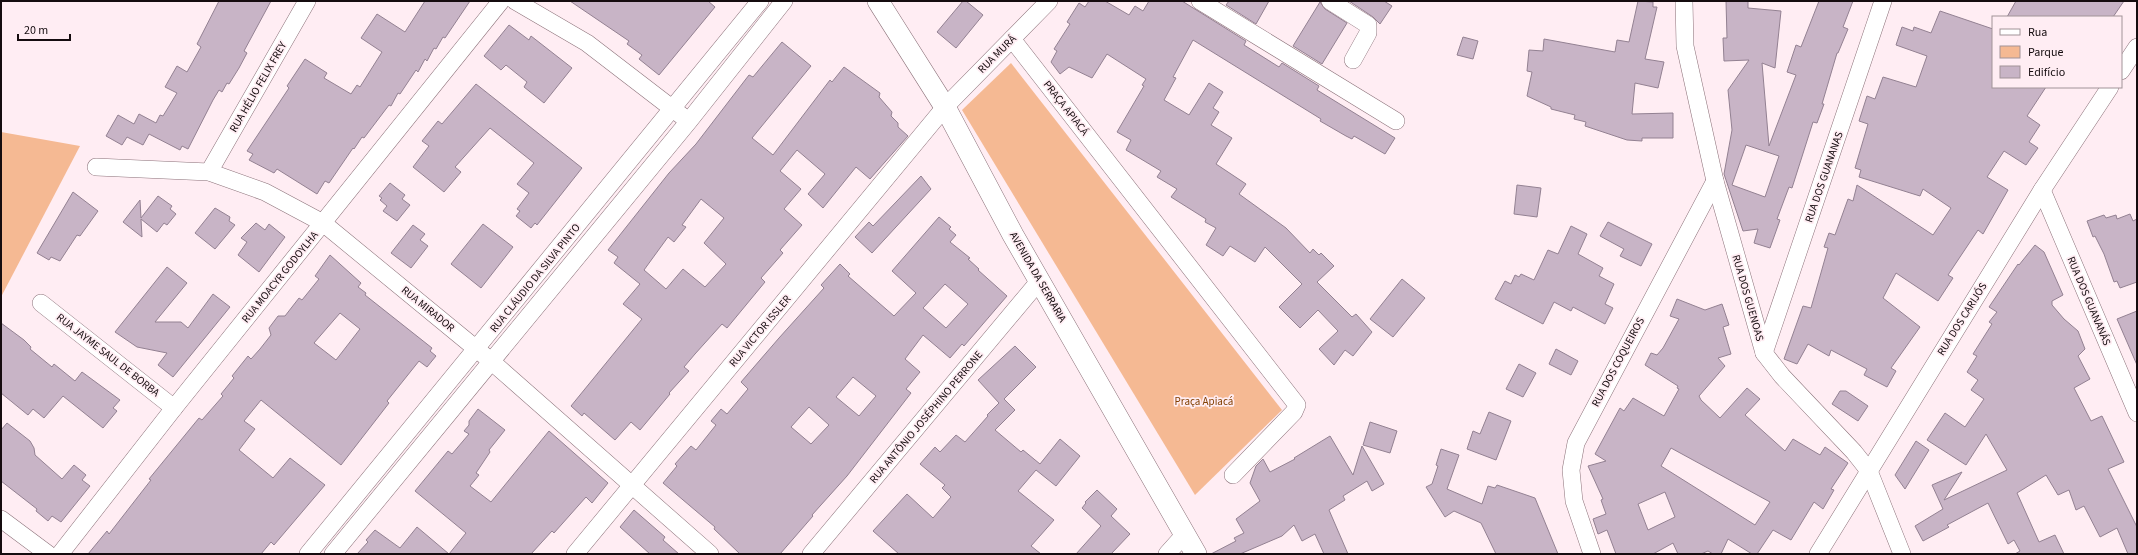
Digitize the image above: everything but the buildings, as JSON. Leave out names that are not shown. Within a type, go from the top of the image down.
[{"type":"main road","name":"AVENIDA DA SERRARIA","points":[[878,1],[945,107],[1013,235],[1040,280],[1191,549]]},
{"type":"street","name":"RUA HÉLIO FELIX FREY","points":[[209,172],[307,1]]},
{"type":"street","name":"RUA MOACYR GODOYLHA","points":[[60,554],[174,408],[500,1]]},
{"type":"street","points":[[515,1],[587,43],[689,122]]},
{"type":"street","name":"RUA CLÁUDIO DA SILVA PINTO","points":[[308,554],[760,1]]},
{"type":"street","name":"RUA CLÁUDIO DA SILVA PINTO","points":[[337,548],[689,122],[784,1]]},
{"type":"street","name":"RUA MURÁ","points":[[945,107],[1049,1]]},
{"type":"street","points":[[1200,1],[1396,121]]},
{"type":"street","points":[[1330,1],[1368,25],[1368,32],[1353,60]]},
{"type":"street","name":"RUA DOS GUENOAS","points":[[1684,1],[1685,46],[1714,181],[1764,353],[1782,376],[1854,452],[1869,471],[1902,554]]},
{"type":"street","name":"RUA DOS GUANANAS","points":[[1764,353],[1883,1]]},
{"type":"street","name":"PRAÇA APIACÁ","points":[[1012,39],[1295,401],[1296,404],[1294,412],[1233,475]]},
{"type":"street","points":[[2122,70],[2137,47]]},
{"type":"street","name":"RUA DOS CARIJÓS","points":[[1818,554],[2042,190],[2109,88]]},
{"type":"street","name":"RUA VICTOR ISSLER","points":[[575,554],[945,107]]},
{"type":"street","name":"RUA MIRADOR","points":[[96,167],[209,172],[265,192],[323,223],[491,361],[710,554]]},
{"type":"street","name":"RUA DOS COQUEIROS","points":[[1592,554],[1574,501],[1571,470],[1576,443],[1714,181]]},
{"type":"street","name":"RUA DOS GUANANÁS","points":[[2042,190],[2137,413]]},
{"type":"street","points":[[576,228],[591,240]]},
{"type":"street","name":"RUA ANTÔNIO JOSÉPHINO PERRONE","points":[[812,554],[1040,280]]},
{"type":"street","name":"RUA JAYME SAUL DE BORBA","points":[[41,303],[174,408]]},
{"type":"street","points":[[1,519],[48,554]]},
{"type":"street","points":[[328,531],[337,548]]},
{"type":"street","points":[[1167,554],[1191,549]]},
{"type":"green space","name":"Praça Apiacá","points":[[1011,63],[1282,410],[1195,495],[962,110]]},
{"type":"green space","points":[[1,132],[80,146],[1,297]]}]
